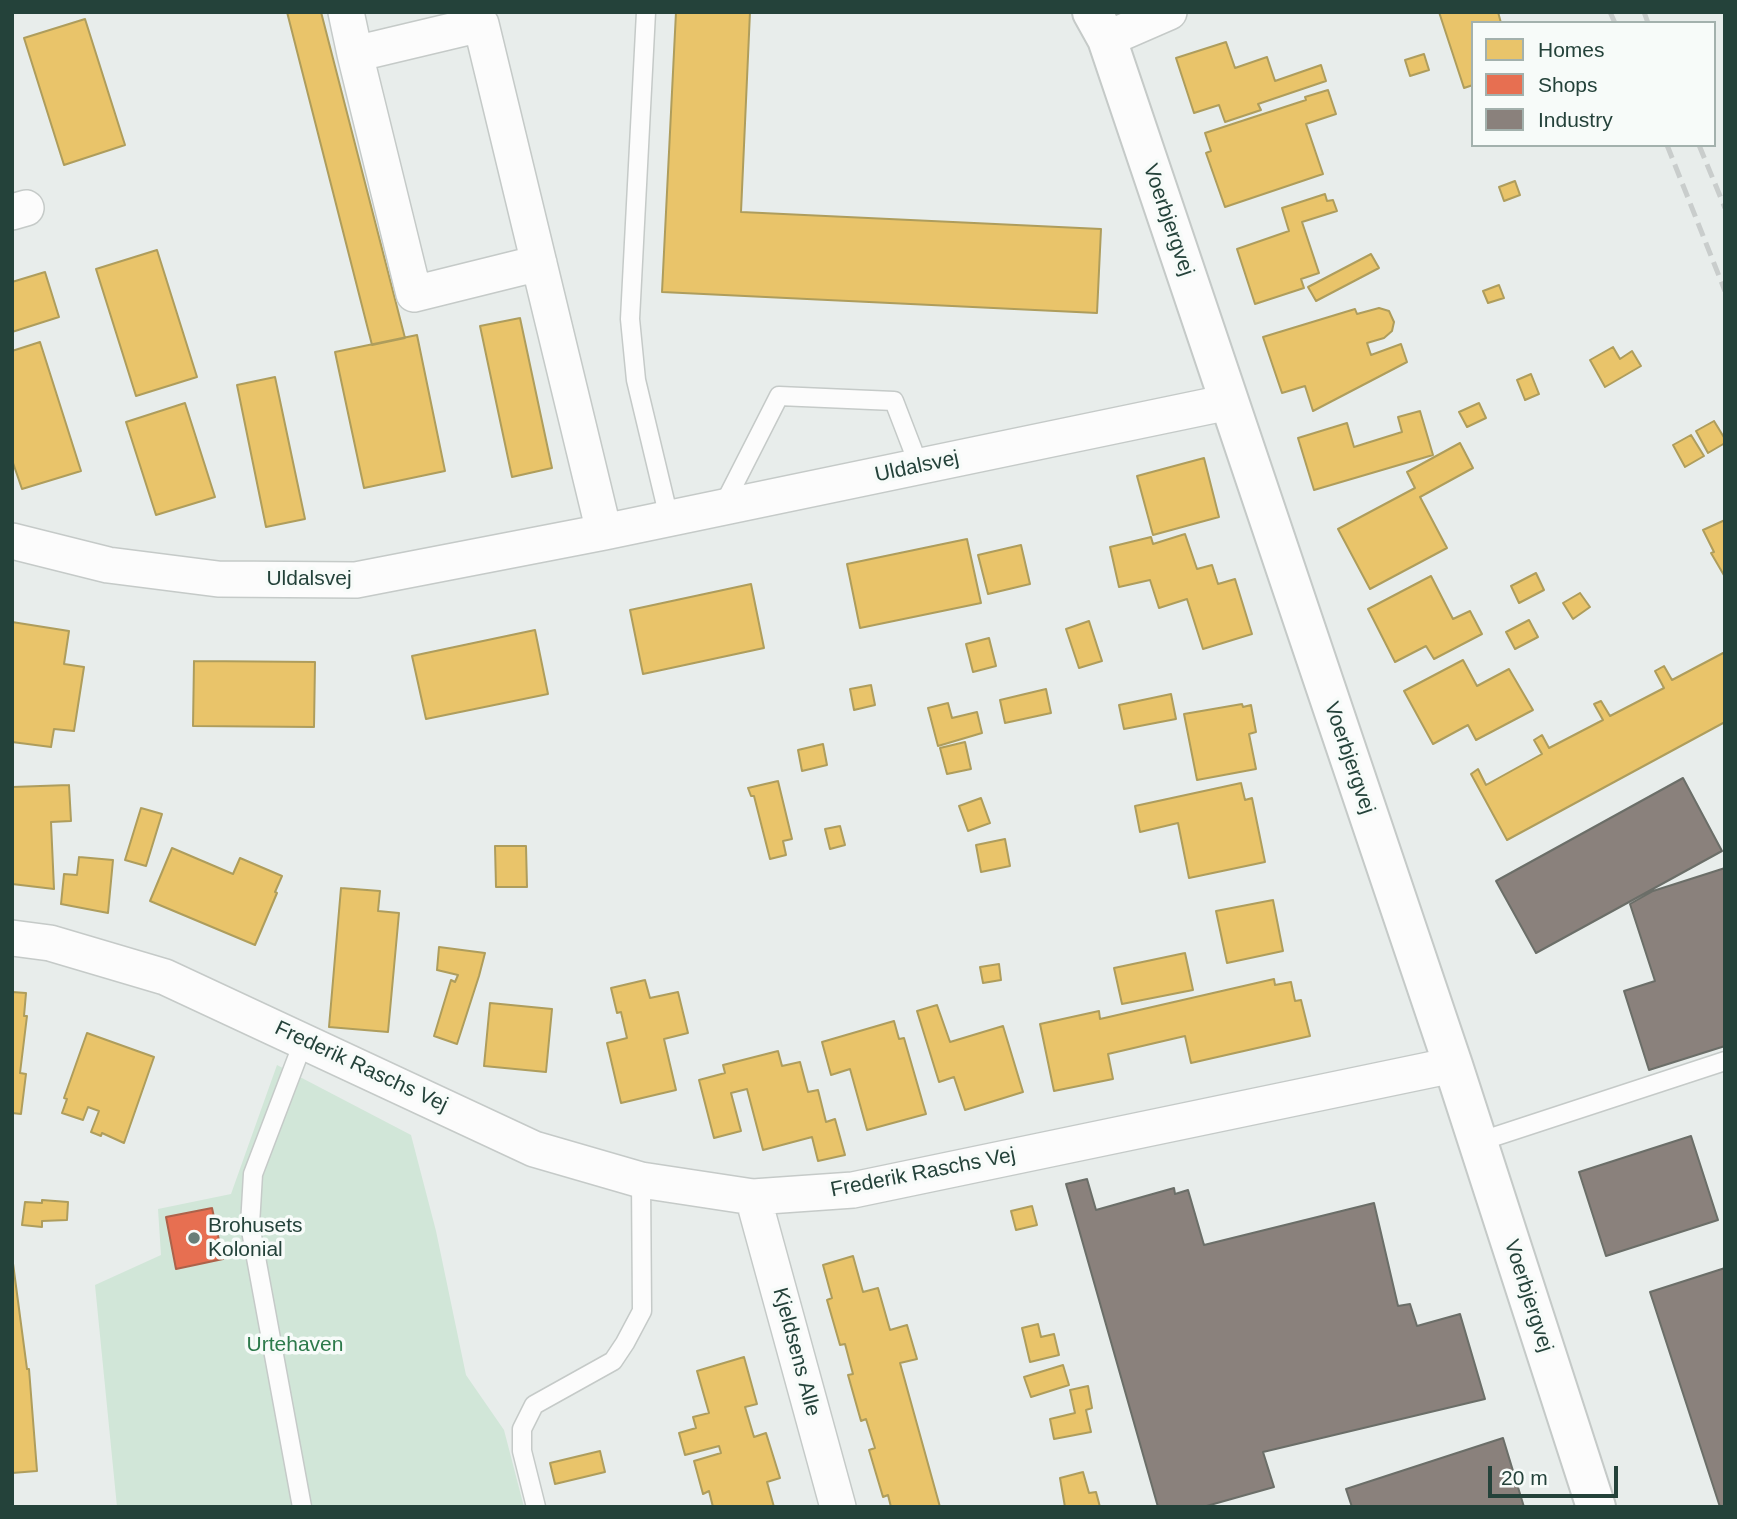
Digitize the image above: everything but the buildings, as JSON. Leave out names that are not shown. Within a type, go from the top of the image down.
[{"type":"street","points":[[345,12],[414,294],[539,264]]},
{"type":"street","points":[[1100,26],[1169,12]]},
{"type":"street","points":[[355,54],[481,24],[604,532]]},
{"type":"street","name":"Voerbjergvej","points":[[1100,26],[1453,1065],[1596,1507]]},
{"type":"street","name":"Uldalsvej","points":[[12,541],[108,565],[218,579],[356,580],[722,508],[1229,402]]},
{"type":"street","name":"Frederik Raschs Vej","points":[[12,938],[50,943],[165,977],[534,1149],[641,1180],[753,1197],[852,1190],[1453,1065]]},
{"type":"street","name":"Kjeldsens Alle","points":[[753,1197],[838,1507]]},
{"type":"lane","points":[[646,12],[630,319],[636,380],[670,518]]},
{"type":"lane","points":[[722,508],[779,396],[894,401],[919,466]]},
{"type":"lane","points":[[302,1507],[250,1225],[253,1174],[304,1040]]},
{"type":"lane","points":[[1478,1142],[1725,1061]]},
{"type":"lane","points":[[537,1507],[522,1451],[523,1429],[534,1405],[613,1361],[642,1311],[641,1180]]},
{"type":"green space","name":"Urtehaven","points":[[277,1065],[411,1135],[436,1231],[466,1375],[504,1430],[524,1507],[117,1507],[95,1285],[161,1255],[158,1209],[231,1194]]},
{"type":"railway","points":[[1610,12],[1614,21]]},
{"type":"railway","points":[[1644,12],[1647,21]]},
{"type":"railway","points":[[1668,147],[1725,291]]},
{"type":"railway","points":[[1700,147],[1725,208]]},
{"type":"place","name":"Brohusets Kolonial","points":[[194,1238]]}]
